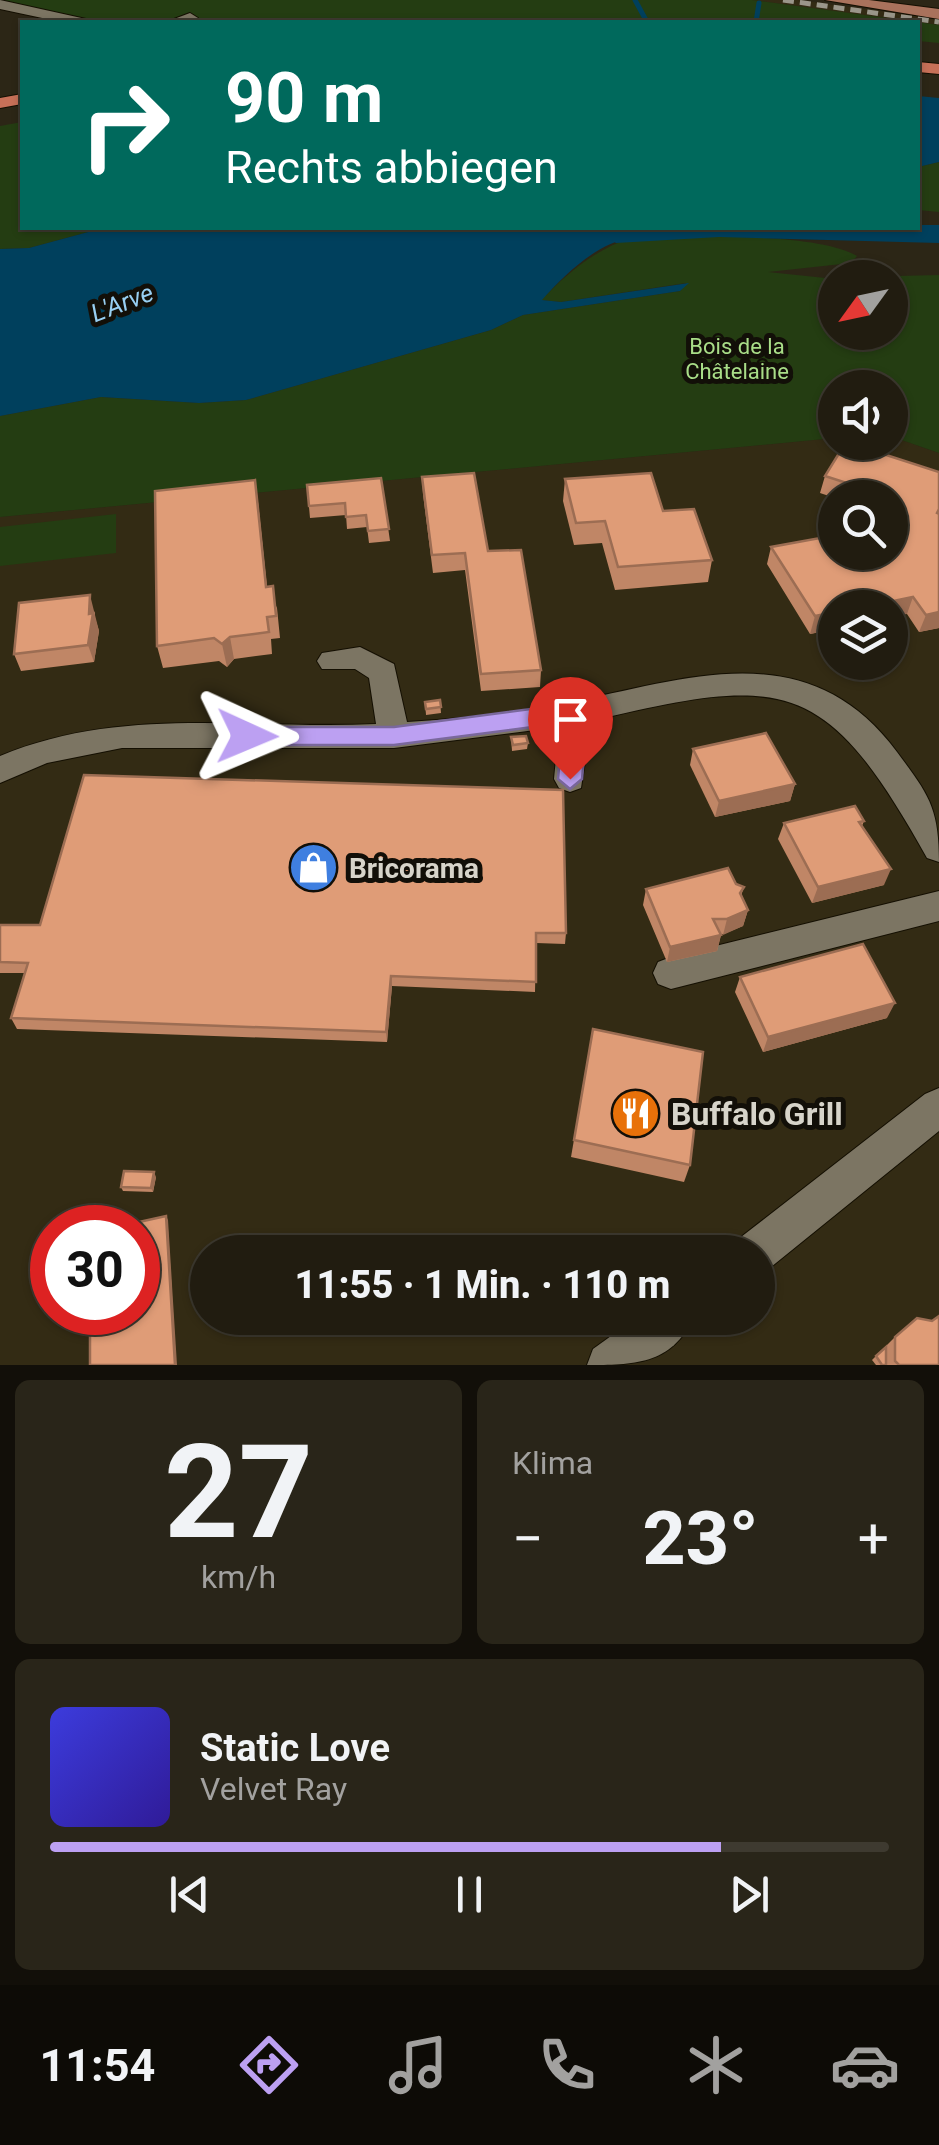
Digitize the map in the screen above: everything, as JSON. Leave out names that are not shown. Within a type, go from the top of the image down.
[{"type":"main road","points":[[833,0],[939,14]]},
{"type":"street","points":[[0,4],[71,20]]},
{"type":"street","points":[[332,662],[360,658],[382,672],[394,736]]},
{"type":"street","points":[[0,770],[53,748],[106,735],[394,736],[576,712],[718,683],[766,684],[802,693],[839,712],[867,737],[939,848]]},
{"type":"street","points":[[570,779],[576,712]]},
{"type":"street","points":[[671,972],[939,906]]},
{"type":"street","points":[[775,1237],[939,1107]]},
{"type":"street","points":[[609,1365],[649,1335]]},
{"type":"shaded area","points":[[752,0],[798,0],[939,19],[939,25]]},
{"type":"shaded area","points":[[818,440],[818,460],[908,460],[908,442],[939,453],[939,1365],[0,1365],[0,517]]},
{"type":"green space","points":[[0,0],[752,0],[902,20],[43,20],[52,13]]},
{"type":"green space","points":[[920,22],[939,25],[939,43],[920,41]]},
{"type":"green space","points":[[20,122],[20,230],[96,230],[29,248],[0,249],[0,126]]},
{"type":"green space","points":[[939,162],[939,212],[920,210],[920,167]]},
{"type":"green space","name":"Bois de la Châtelaine","points":[[716,236],[812,243],[857,256],[854,260],[818,260],[818,267],[768,272],[818,277],[818,350],[908,350],[908,276],[939,275],[939,453],[908,442],[908,370],[818,370],[818,440],[0,517],[0,416],[101,397],[199,403],[246,400],[491,330],[523,315],[680,291],[686,283],[561,302],[541,300],[583,262],[634,237]]},
{"type":"green space","points":[[116,514],[116,553],[0,566],[0,527]]},
{"type":"water","points":[[920,96],[939,98],[939,162],[920,167]]},
{"type":"water","points":[[96,230],[675,230],[608,245],[572,270],[542,300],[561,302],[689,283],[680,291],[523,315],[491,330],[246,400],[199,403],[101,397],[0,416],[0,249],[29,248]]},
{"type":"building","points":[[835,460],[902,460],[939,472],[939,612],[926,615],[913,597],[908,598],[908,590],[818,590],[815,616],[771,547],[818,538],[818,570],[908,570],[908,480],[837,480],[825,476]]},
{"type":"building","points":[[474,473],[488,551],[521,550],[541,670],[481,674],[465,553],[432,555],[422,477]]},
{"type":"building","points":[[651,473],[663,511],[694,509],[712,560],[618,567],[605,521],[576,523],[565,479]]},
{"type":"building","points":[[381,478],[389,529],[368,531],[366,515],[346,517],[345,503],[309,506],[307,485]]},
{"type":"building","points":[[255,480],[266,587],[273,586],[276,616],[267,617],[269,632],[230,637],[222,644],[214,638],[157,646],[155,491]]},
{"type":"building","points":[[90,595],[89,614],[93,613],[88,645],[14,654],[19,603]]},
{"type":"building","points":[[440,700],[441,707],[426,709],[425,702]]},
{"type":"building","points":[[766,733],[795,784],[719,801],[693,749]]},
{"type":"building","points":[[526,736],[528,743],[513,745],[511,737]]},
{"type":"building","name":"Bricorama","points":[[84,775],[563,790],[566,933],[536,933],[536,982],[391,976],[386,1032],[11,1018],[28,963],[0,962],[0,925],[40,925]]},
{"type":"building","points":[[855,806],[864,821],[859,822],[891,869],[818,887],[784,823]]},
{"type":"building","points":[[728,868],[736,884],[744,887],[740,893],[748,910],[727,919],[713,919],[721,935],[670,947],[646,889]]},
{"type":"building","points":[[863,944],[895,1003],[768,1037],[740,977]]},
{"type":"building","name":"Buffalo Grill","points":[[593,1029],[703,1052],[690,1165],[574,1140]]},
{"type":"building","points":[[124,1171],[154,1172],[151,1188],[121,1187]]},
{"type":"building","points":[[166,1216],[175,1365],[90,1365],[90,1335],[160,1335],[160,1217]]},
{"type":"building","points":[[939,1316],[939,1365],[899,1365],[895,1361],[895,1337],[917,1318],[932,1321]]},
{"type":"building","points":[[886,1347],[886,1365],[882,1365],[876,1356]]},
{"type":"waterway","points":[[635,0],[646,20]]},
{"type":"waterway","points":[[756,20],[759,3]]},
{"type":"waterway","name":"L'Arve","points":[[616,234],[685,230]]},
{"type":"waterway","name":"L'Arve","points":[[792,230],[939,234]]},
{"type":"railway","points":[[783,0],[939,22]]},
{"type":"place","name":"Bricorama","points":[[314,868]]},
{"type":"place","name":"Buffalo Grill","points":[[636,1114]]},
{"type":"route","points":[[247,736],[394,736],[576,712],[570,779]]}]
